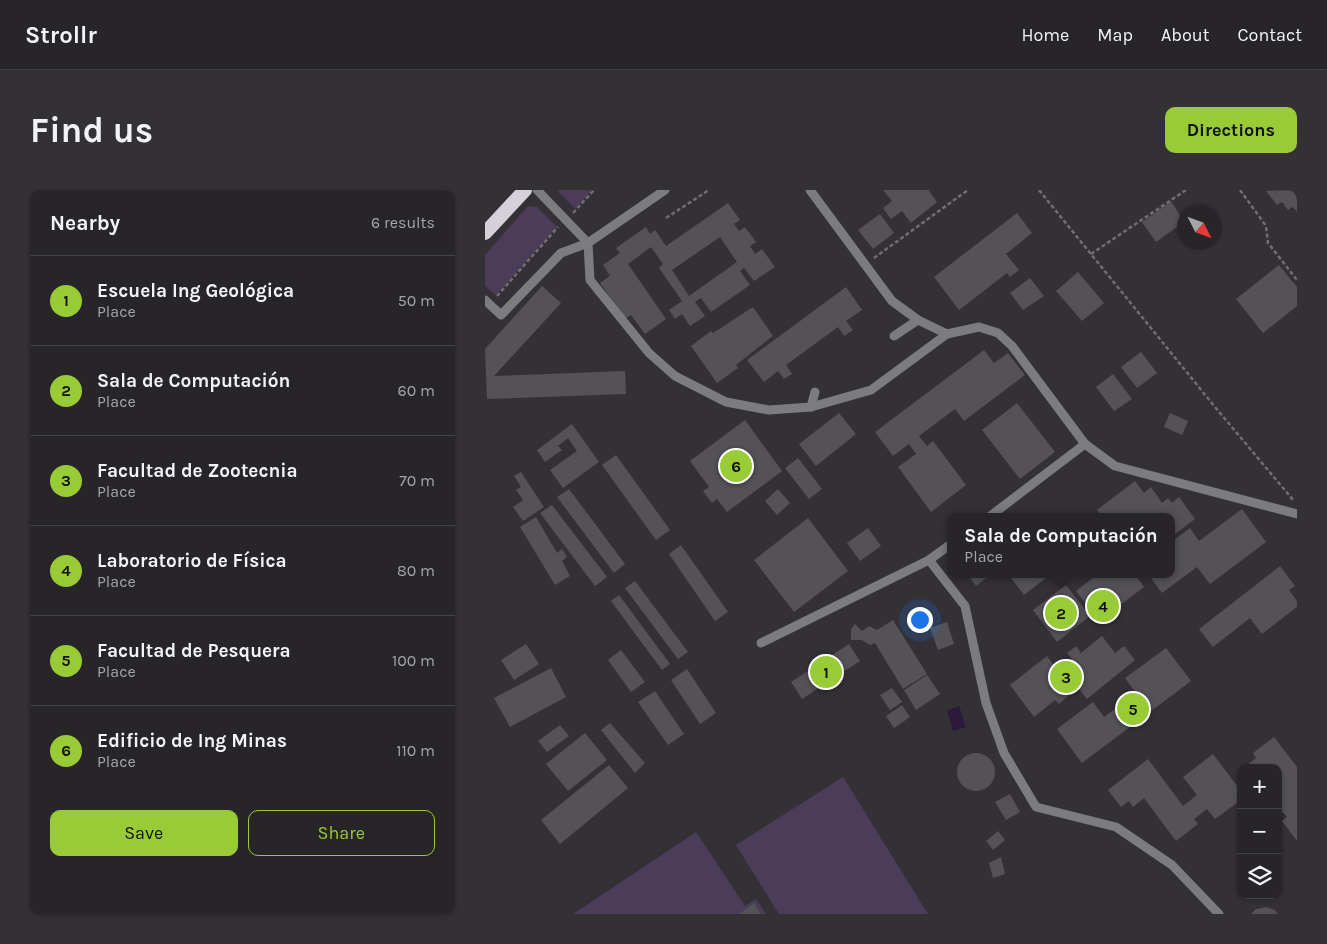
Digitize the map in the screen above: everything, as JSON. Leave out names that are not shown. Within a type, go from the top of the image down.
[{"type":"highway","points":[[485,233],[525,190]]},
{"type":"lane","points":[[537,190],[588,243],[590,280],[649,353],[675,376],[726,402],[769,410],[811,407],[871,390],[947,334],[979,327],[999,333],[1012,346],[1085,444],[1115,466],[1297,514]]},
{"type":"lane","points":[[487,297],[501,315],[561,253],[588,243],[665,190]]},
{"type":"lane","points":[[810,190],[892,300],[917,320],[947,334]]},
{"type":"lane","points":[[894,336],[917,320]]},
{"type":"lane","points":[[811,407],[815,392]]},
{"type":"lane","points":[[994,513],[1085,444]]},
{"type":"lane","points":[[761,643],[929,560],[947,547]]},
{"type":"lane","points":[[929,560],[965,606],[989,711],[1004,753],[1036,807],[1116,827],[1172,865],[1219,914]]},
{"type":"path","points":[[567,207],[573,213],[594,190]]},
{"type":"path","points":[[667,218],[709,190]]},
{"type":"path","points":[[865,264],[968,190]]},
{"type":"path","points":[[1039,190],[1215,408],[1297,504]]},
{"type":"path","points":[[1091,254],[1186,190]]},
{"type":"path","points":[[1240,190],[1266,226],[1268,242],[1297,280]]},
{"type":"path","points":[[487,297],[495,298],[559,226],[558,223]]},
{"type":"shaded area","points":[[557,190],[592,190],[575,209]]},
{"type":"shaded area","points":[[528,206],[537,207],[557,227],[496,295],[485,286],[485,255]]},
{"type":"shaded area","points":[[959,706],[966,727],[953,731],[947,710]]},
{"type":"shaded area","points":[[843,777],[928,914],[779,914],[736,845]]},
{"type":"shaded area","points":[[696,832],[745,906],[756,899],[766,914],[573,914]]},
{"type":"building","points":[[883,190],[931,190],[929,191],[937,202],[911,223],[902,211],[891,219],[883,208],[892,201]]},
{"type":"building","points":[[1297,190],[1297,212],[1293,207],[1288,210],[1282,202],[1277,205],[1266,191]]},
{"type":"building","points":[[1171,201],[1177,211],[1177,227],[1156,242],[1142,222]]},
{"type":"building","points":[[728,203],[740,220],[734,224],[739,231],[745,227],[756,242],[750,246],[755,254],[762,249],[775,267],[754,281],[744,268],[740,271],[750,285],[711,312],[701,298],[695,302],[705,316],[690,326],[682,314],[675,319],[669,310],[682,301],[659,268],[663,264],[651,247],[628,264],[666,319],[645,334],[631,315],[625,319],[600,283],[610,276],[603,265],[620,253],[616,248],[646,227],[650,234],[655,230],[666,246]],"holes":[[[720,237],[737,262],[689,296],[672,270]]]},
{"type":"building","points":[[1017,213],[1032,233],[1006,254],[1019,270],[1010,277],[1007,273],[959,310],[934,277]]},
{"type":"building","points":[[880,214],[894,233],[873,249],[858,230]]},
{"type":"building","points":[[1279,265],[1297,287],[1297,306],[1263,333],[1236,299]]},
{"type":"building","points":[[1078,272],[1104,303],[1082,321],[1056,291]]},
{"type":"building","points":[[1030,278],[1044,296],[1023,310],[1010,293]]},
{"type":"building","points":[[542,286],[561,303],[494,376],[625,371],[626,394],[487,399],[485,349]]},
{"type":"building","points":[[846,287],[862,310],[846,321],[853,330],[844,336],[838,327],[786,365],[792,374],[784,379],[778,371],[764,382],[747,360]]},
{"type":"building","points":[[753,307],[773,336],[736,365],[738,368],[717,383],[691,346],[711,331],[713,333]]},
{"type":"building","points":[[984,350],[994,363],[1008,353],[1025,375],[964,421],[955,409],[919,436],[927,446],[933,441],[966,485],[931,512],[898,467],[916,454],[909,444],[893,456],[875,432]]},
{"type":"building","points":[[1141,352],[1157,373],[1137,388],[1121,367]]},
{"type":"building","points":[[1113,374],[1132,399],[1114,411],[1096,387]]},
{"type":"building","points":[[1017,403],[1055,452],[1020,479],[982,430]]},
{"type":"building","points":[[839,413],[856,434],[816,466],[799,444]]},
{"type":"building","points":[[1170,413],[1188,421],[1182,435],[1164,427]]},
{"type":"building","points":[[745,420],[782,471],[727,512],[717,499],[712,503],[703,491],[709,487],[690,461]]},
{"type":"building","points":[[572,424],[599,462],[563,488],[550,470],[577,451],[568,438],[558,446],[562,450],[545,462],[537,450]]},
{"type":"building","points":[[616,455],[670,530],[656,540],[602,465]]},
{"type":"building","points":[[798,458],[822,489],[809,499],[785,468]]},
{"type":"building","points":[[521,472],[544,507],[523,521],[513,507],[523,500],[516,490],[521,487],[514,476]]},
{"type":"building","points":[[1135,481],[1144,493],[1151,487],[1162,503],[1168,498],[1172,503],[1179,497],[1195,519],[1175,534],[1175,513],[1099,513],[1097,510]]},
{"type":"building","points":[[569,489],[625,564],[614,573],[557,497]]},
{"type":"building","points":[[778,489],[790,503],[777,515],[765,501]]},
{"type":"building","points":[[552,505],[607,577],[595,586],[540,513]]},
{"type":"building","points":[[1242,509],[1266,542],[1210,584],[1197,567],[1162,593],[1151,578],[1175,578],[1175,539],[1190,528],[1199,541]]},
{"type":"building","points":[[536,517],[557,553],[562,549],[567,557],[562,561],[570,576],[555,585],[520,527]]},
{"type":"building","points":[[808,518],[848,571],[794,612],[754,560]]},
{"type":"building","points":[[868,528],[881,546],[860,561],[847,543]]},
{"type":"building","points":[[681,545],[728,612],[715,621],[669,554]]},
{"type":"building","points":[[1280,566],[1295,586],[1289,590],[1297,601],[1297,607],[1262,634],[1250,618],[1213,647],[1199,629]]},
{"type":"building","points":[[970,578],[986,578],[976,586]]},
{"type":"building","points":[[1011,578],[1046,578],[1024,595]]},
{"type":"building","points":[[1093,578],[1138,578],[1144,587],[1099,621],[1076,591]]},
{"type":"building","points":[[635,581],[688,652],[678,659],[625,588]]},
{"type":"building","points":[[1066,585],[1090,616],[1057,642],[1033,610]]},
{"type":"building","points":[[619,595],[670,664],[662,670],[611,601]]},
{"type":"building","points":[[893,620],[927,674],[903,689],[875,643],[870,645],[862,640],[851,640],[851,629],[855,624],[862,631],[869,626],[877,630]]},
{"type":"building","points":[[947,622],[954,644],[938,650],[930,628]]},
{"type":"building","points":[[1102,636],[1115,653],[1124,646],[1135,660],[1087,699],[1075,684],[1066,692],[1068,696],[1059,704],[1055,700],[1034,717],[1010,685],[1047,656],[1058,671],[1072,659],[1067,653],[1076,646],[1081,653]]},
{"type":"building","points":[[526,644],[539,664],[514,680],[501,660]]},
{"type":"building","points":[[849,644],[860,661],[802,699],[791,682]]},
{"type":"building","points":[[1166,648],[1191,681],[1082,763],[1057,729],[1093,702],[1104,717],[1136,693],[1125,678]]},
{"type":"building","points":[[621,650],[645,682],[631,692],[608,660]]},
{"type":"building","points":[[551,668],[566,697],[510,727],[494,698]]},
{"type":"building","points":[[687,669],[716,713],[700,724],[671,680]]},
{"type":"building","points":[[927,675],[940,694],[916,710],[904,690]]},
{"type":"building","points":[[892,688],[902,702],[890,710],[880,695]]},
{"type":"building","points":[[655,691],[684,734],[668,745],[638,702]]},
{"type":"building","points":[[902,705],[910,717],[894,728],[886,716]]},
{"type":"building","points":[[610,723],[645,763],[635,773],[601,730]]},
{"type":"building","points":[[560,725],[569,736],[547,752],[538,741]]},
{"type":"building","points":[[585,733],[607,760],[568,791],[546,764]]},
{"type":"building","points":[[1274,737],[1297,767],[1297,841],[1282,821],[1287,817],[1282,813],[1282,764],[1248,764],[1256,758],[1253,753]]},
{"type":"building","points":[[976,753],[983,754],[989,759],[994,765],[994,779],[989,785],[983,790],[976,791],[969,790],[963,785],[958,779],[957,772],[958,765],[963,759],[969,754]]},
{"type":"building","points":[[1213,754],[1237,786],[1237,803],[1215,819],[1207,809],[1194,819],[1198,824],[1176,841],[1144,798],[1133,807],[1129,801],[1121,807],[1108,790],[1148,759],[1183,806],[1197,795],[1183,777]]},
{"type":"building","points":[[609,765],[628,788],[560,844],[541,820]]},
{"type":"building","points":[[1010,794],[1020,812],[1006,820],[995,802]]},
{"type":"building","points":[[998,831],[1005,840],[993,850],[986,841]]},
{"type":"building","points":[[1001,857],[1005,874],[993,878],[989,863]]},
{"type":"building","points":[[754,903],[761,914],[739,914]]},
{"type":"building","points":[[1266,907],[1275,910],[1278,914],[1251,914],[1256,909]]},
{"type":"place","name":"Edificio de Ing Minas","points":[[736,466]]},
{"type":"place","name":"Laboratorio de Física","points":[[1103,606]]},
{"type":"place","name":"Sala de Computación","points":[[1061,613]]},
{"type":"place","name":"Escuela Ing Geológica","points":[[826,672]]},
{"type":"place","name":"Facultad de Zootecnia","points":[[1066,677]]},
{"type":"place","name":"Facultad de Pesquera","points":[[1133,709]]}]
